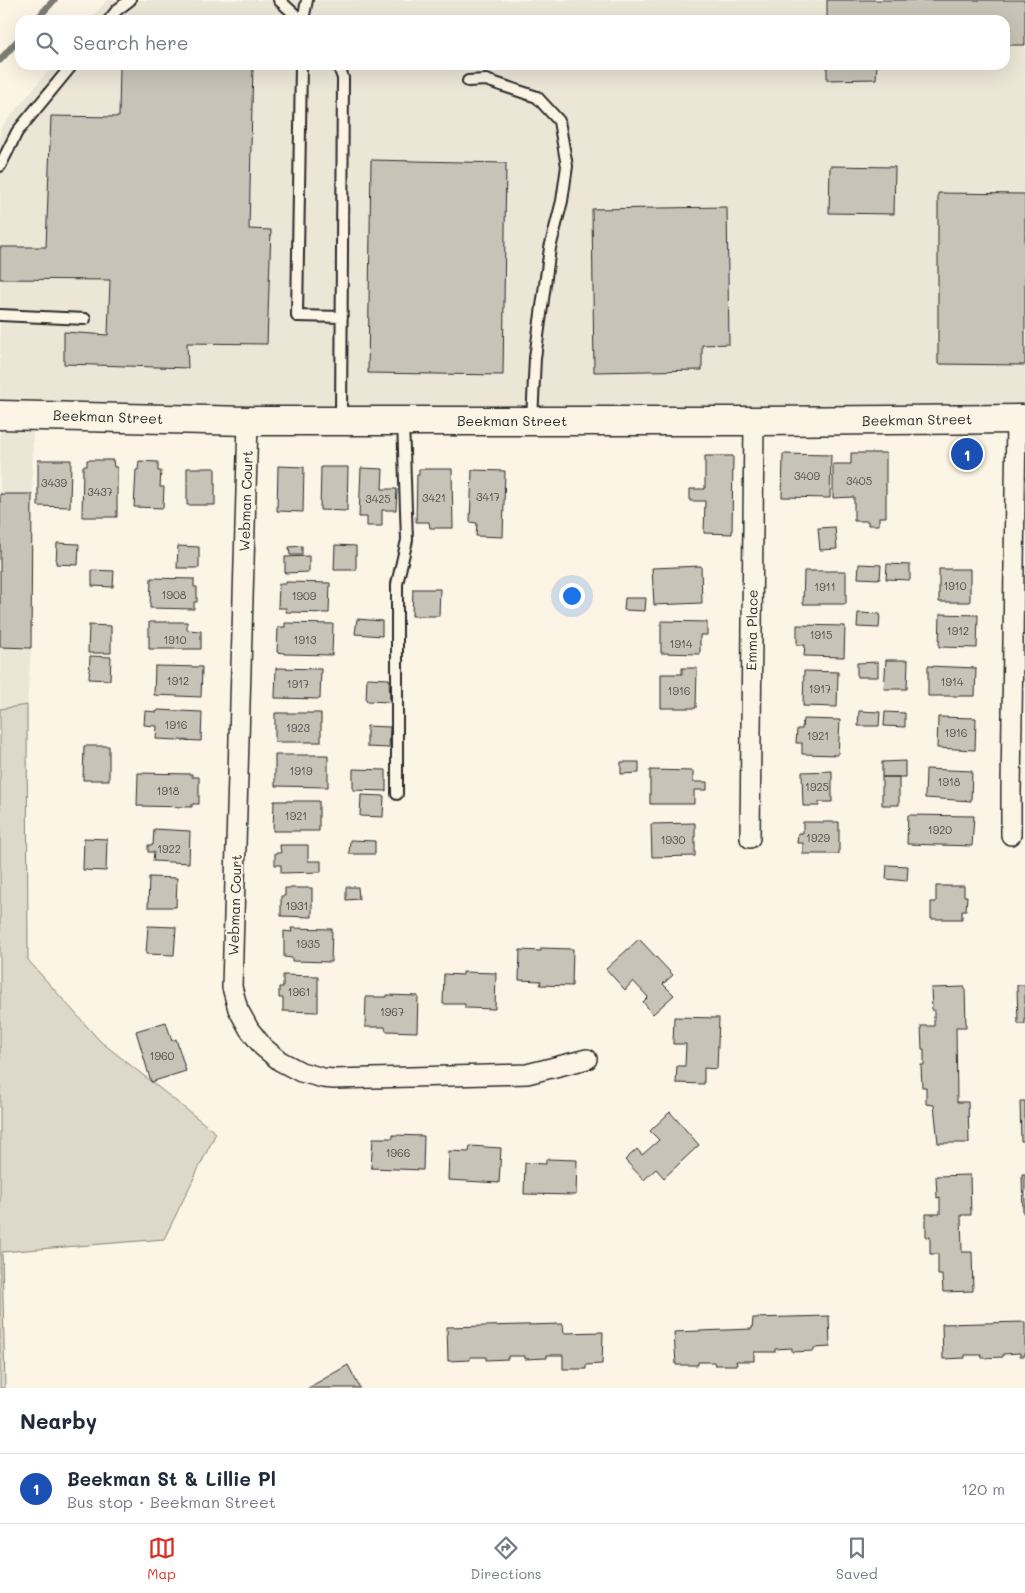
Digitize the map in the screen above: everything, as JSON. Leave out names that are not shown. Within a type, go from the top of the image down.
[{"type":"main road","name":"Beekman Street","points":[[0,415],[248,421],[1021,419]]},
{"type":"street","points":[[1011,835],[1010,791],[1021,419]]},
{"type":"street","name":"Webman Court","points":[[248,421],[232,987],[238,1009],[249,1029],[263,1047],[280,1061],[301,1072],[334,1079],[527,1074],[587,1059]]},
{"type":"street","name":"Emma Place","points":[[750,838],[754,421]]},
{"type":"lane","points":[[113,15],[130,0]]},
{"type":"lane","points":[[279,0],[296,15]]},
{"type":"lane","points":[[303,15],[307,0]]},
{"type":"lane","points":[[0,166],[17,132],[68,70]]},
{"type":"lane","points":[[301,70],[296,316],[342,317]]},
{"type":"lane","points":[[340,70],[343,78],[341,421]]},
{"type":"lane","points":[[468,81],[486,80],[537,97],[560,122],[566,166],[562,201],[550,248],[535,358],[532,421]]},
{"type":"lane","points":[[0,315],[85,319]]},
{"type":"lane","points":[[397,794],[398,584],[407,540],[403,421]]},
{"type":"shaded area","points":[[107,0],[1025,0],[1025,419],[33,416],[31,648],[27,705],[0,709],[0,129],[49,70],[1010,70],[1010,15],[94,15]]},
{"type":"shaded area","points":[[27,705],[28,960],[100,1041],[216,1133],[164,1239],[2,1252],[5,1388],[0,1388],[0,709]]},
{"type":"building","points":[[827,0],[1025,0],[1025,45],[1010,45],[1010,15],[827,15]]},
{"type":"building","points":[[120,70],[253,70],[249,229],[271,230],[267,344],[187,343],[188,368],[64,364],[64,332],[108,335],[110,280],[0,279],[0,247],[46,247],[51,116],[119,117]]},
{"type":"building","points":[[827,70],[877,70],[876,79],[827,80]]},
{"type":"building","points":[[371,160],[506,163],[503,375],[368,373]]},
{"type":"building","points":[[830,166],[895,167],[894,214],[829,213]]},
{"type":"building","points":[[938,193],[1025,194],[1025,365],[938,364]]},
{"type":"building","points":[[727,207],[729,344],[702,345],[702,370],[594,372],[592,209]]},
{"type":"building","points":[[851,453],[886,453],[886,517],[879,517],[879,525],[868,525],[868,521],[854,521],[854,497],[833,498],[833,464],[851,464]]},
{"type":"building","points":[[783,454],[831,455],[830,498],[782,497]]},
{"type":"building","points":[[705,456],[733,456],[732,534],[704,533],[705,501],[690,501],[690,489],[705,489]]},
{"type":"building","points":[[38,460],[71,460],[70,507],[38,506]]},
{"type":"building","points":[[87,460],[113,460],[114,467],[117,467],[117,517],[82,517],[83,466],[87,466]]},
{"type":"building","points":[[139,461],[158,462],[158,471],[161,471],[160,487],[164,487],[163,508],[134,507],[136,470],[138,470]]},
{"type":"building","points":[[278,466],[304,467],[303,512],[277,511]]},
{"type":"building","points":[[321,467],[348,467],[347,511],[320,510]]},
{"type":"building","points":[[187,468],[215,468],[215,505],[187,505]]},
{"type":"building","points":[[361,468],[383,469],[382,489],[397,489],[396,510],[382,510],[382,526],[367,526],[367,517],[359,517]]},
{"type":"building","points":[[419,469],[452,469],[453,528],[430,528],[429,522],[416,522],[417,475],[419,475]]},
{"type":"building","points":[[472,470],[505,471],[503,537],[476,536],[477,523],[470,522]]},
{"type":"building","points":[[0,494],[32,494],[31,648],[0,647]]},
{"type":"building","points":[[835,527],[837,549],[820,550],[818,528]]},
{"type":"building","points":[[57,543],[79,544],[78,565],[56,564]]},
{"type":"building","points":[[335,545],[356,546],[356,570],[334,570]]},
{"type":"building","points":[[178,546],[199,547],[199,568],[177,568]]},
{"type":"building","points":[[302,546],[302,555],[290,555],[289,547]]},
{"type":"building","points":[[309,556],[309,572],[285,573],[285,557]]},
{"type":"building","points":[[859,564],[881,565],[880,579],[858,578]]},
{"type":"building","points":[[887,564],[910,565],[910,580],[886,579]]},
{"type":"building","points":[[701,566],[702,603],[654,605],[652,568]]},
{"type":"building","points":[[939,569],[970,569],[970,602],[939,602]]},
{"type":"building","points":[[92,570],[114,571],[113,587],[92,586]]},
{"type":"building","points":[[804,571],[846,571],[846,604],[803,604]]},
{"type":"building","points":[[151,578],[194,579],[194,587],[197,587],[197,602],[194,602],[194,609],[150,608]]},
{"type":"building","points":[[286,582],[330,583],[329,613],[286,612],[286,608],[278,608],[279,584],[286,584]]},
{"type":"building","points":[[413,589],[440,589],[439,616],[412,616]]},
{"type":"building","points":[[625,598],[646,598],[645,611],[624,610]]},
{"type":"building","points":[[858,613],[880,614],[879,628],[857,627]]},
{"type":"building","points":[[940,614],[978,615],[977,648],[939,647]]},
{"type":"building","points":[[357,619],[382,621],[382,636],[355,634]]},
{"type":"building","points":[[661,621],[707,622],[707,635],[700,635],[700,654],[661,653]]},
{"type":"building","points":[[149,622],[187,622],[187,630],[201,631],[201,649],[149,649]]},
{"type":"building","points":[[285,623],[333,624],[332,655],[284,654],[277,652],[278,627],[285,627]]},
{"type":"building","points":[[89,625],[111,626],[111,653],[88,653]]},
{"type":"building","points":[[797,625],[845,626],[844,657],[804,656],[805,645],[797,645]]},
{"type":"building","points":[[90,656],[111,657],[110,680],[89,679]]},
{"type":"building","points":[[886,660],[908,660],[907,689],[884,689]]},
{"type":"building","points":[[878,662],[878,677],[857,677],[857,663]]},
{"type":"building","points":[[155,666],[202,667],[201,697],[154,695]]},
{"type":"building","points":[[928,666],[976,668],[975,696],[928,696]]},
{"type":"building","points":[[276,668],[321,669],[320,699],[275,698]]},
{"type":"building","points":[[682,668],[697,668],[696,708],[661,708],[661,674],[682,674]]},
{"type":"building","points":[[804,671],[838,672],[837,707],[803,706]]},
{"type":"building","points":[[367,678],[389,679],[390,702],[366,701]]},
{"type":"building","points":[[158,710],[202,712],[201,741],[156,739],[157,726],[144,725],[145,711],[157,712]]},
{"type":"building","points":[[859,711],[880,712],[879,726],[858,726]]},
{"type":"building","points":[[885,712],[905,713],[905,727],[884,726]]},
{"type":"building","points":[[275,713],[321,713],[321,742],[275,742]]},
{"type":"building","points":[[938,717],[976,718],[975,750],[937,748]]},
{"type":"building","points":[[803,719],[840,720],[838,755],[802,754],[802,743],[796,743],[797,729],[802,729]]},
{"type":"building","points":[[367,726],[390,727],[389,748],[367,747]]},
{"type":"building","points":[[84,746],[109,746],[109,780],[83,780]]},
{"type":"building","points":[[275,755],[328,755],[328,787],[275,786]]},
{"type":"building","points":[[905,761],[905,777],[882,777],[882,762]]},
{"type":"building","points":[[621,762],[639,762],[639,773],[621,774]]},
{"type":"building","points":[[353,769],[386,770],[386,791],[353,790]]},
{"type":"building","points":[[926,769],[972,771],[971,801],[925,798]]},
{"type":"building","points":[[650,770],[693,771],[693,782],[707,782],[707,790],[694,790],[694,804],[650,804]]},
{"type":"building","points":[[832,771],[832,802],[819,802],[819,806],[803,806],[802,772]]},
{"type":"building","points":[[138,773],[192,774],[192,777],[199,777],[199,804],[192,804],[192,807],[137,806]]},
{"type":"building","points":[[882,777],[899,777],[899,805],[882,805]]},
{"type":"building","points":[[361,795],[384,796],[383,817],[360,816]]},
{"type":"building","points":[[274,801],[319,801],[319,831],[273,831]]},
{"type":"building","points":[[908,815],[974,816],[972,846],[907,844]]},
{"type":"building","points":[[803,822],[839,822],[839,854],[803,854],[803,843],[797,843],[798,833],[803,833]]},
{"type":"building","points":[[695,823],[695,856],[652,857],[651,824]]},
{"type":"building","points":[[154,829],[190,831],[189,863],[153,861],[154,852],[148,852],[148,845],[153,845]]},
{"type":"building","points":[[84,838],[107,839],[106,871],[83,870]]},
{"type":"building","points":[[350,840],[375,841],[375,854],[349,854]]},
{"type":"building","points":[[280,845],[308,845],[308,861],[321,861],[321,872],[281,873],[281,865],[275,865],[275,853],[281,853]]},
{"type":"building","points":[[887,865],[908,866],[907,881],[886,879]]},
{"type":"building","points":[[149,877],[177,878],[176,907],[148,907]]},
{"type":"building","points":[[936,886],[964,886],[964,896],[967,896],[966,910],[962,910],[962,919],[931,919],[931,902],[936,902]]},
{"type":"building","points":[[346,887],[358,887],[359,899],[346,900]]},
{"type":"building","points":[[285,888],[312,888],[312,917],[281,916],[281,896],[285,896]]},
{"type":"building","points":[[148,926],[176,927],[174,955],[146,954]]},
{"type":"building","points":[[291,928],[332,929],[331,962],[292,961],[292,958],[284,957],[284,931],[292,932]]},
{"type":"building","points":[[639,939],[673,975],[663,984],[674,995],[653,1014],[643,1002],[648,997],[633,981],[625,990],[606,969]]},
{"type":"building","points":[[541,948],[573,949],[572,986],[540,985],[541,981],[519,980],[520,950],[541,951]]},
{"type":"building","points":[[463,972],[496,973],[495,1009],[465,1008],[465,1004],[443,1004],[444,974],[463,975]]},
{"type":"building","points":[[283,975],[318,976],[318,1012],[283,1011],[283,998],[279,998],[279,987],[283,987]]},
{"type":"building","points":[[1017,985],[1025,985],[1025,1024],[1018,1024]]},
{"type":"building","points":[[965,987],[966,1027],[956,1027],[957,1102],[968,1102],[969,1143],[938,1143],[934,1105],[926,1104],[926,1087],[922,1087],[921,1065],[924,1065],[924,1049],[922,1049],[921,1026],[934,1026],[931,988]]},
{"type":"building","points":[[387,995],[418,996],[417,1032],[386,1031],[385,1027],[365,1027],[366,997],[387,997]]},
{"type":"building","points":[[674,1017],[719,1018],[717,1069],[704,1068],[704,1084],[676,1083],[677,1066],[685,1066],[686,1044],[673,1044]]},
{"type":"building","points":[[166,1022],[172,1041],[176,1039],[186,1071],[151,1082],[136,1031]]},
{"type":"building","points":[[1020,1101],[1025,1101],[1025,1141],[1021,1141]]},
{"type":"building","points":[[670,1112],[699,1145],[664,1178],[656,1169],[644,1180],[625,1160],[637,1149],[642,1155],[659,1140],[650,1131]]},
{"type":"building","points":[[393,1135],[424,1136],[423,1170],[371,1168],[373,1138],[393,1138]]},
{"type":"building","points":[[470,1146],[501,1148],[499,1183],[448,1180],[449,1151],[469,1152]]},
{"type":"building","points":[[546,1159],[577,1160],[576,1195],[524,1194],[525,1163],[546,1164]]},
{"type":"building","points":[[1022,1174],[1025,1174],[1025,1213],[1023,1213]]},
{"type":"building","points":[[970,1175],[971,1215],[961,1215],[962,1252],[972,1252],[973,1291],[943,1292],[942,1275],[938,1275],[938,1254],[930,1254],[930,1237],[926,1237],[926,1214],[940,1214],[940,1197],[937,1198],[936,1176]]},
{"type":"building","points":[[829,1316],[830,1347],[814,1348],[814,1351],[792,1352],[792,1348],[775,1349],[775,1352],[754,1352],[754,1361],[736,1361],[737,1365],[715,1365],[714,1362],[698,1362],[698,1365],[676,1365],[674,1332],[752,1329],[753,1318]]},
{"type":"building","points":[[1025,1322],[1025,1356],[1020,1356],[1020,1353],[1003,1354],[1003,1357],[982,1358],[981,1355],[965,1355],[965,1358],[943,1359],[942,1324]]},
{"type":"building","points":[[563,1324],[564,1333],[603,1332],[602,1364],[586,1365],[586,1369],[563,1369],[563,1355],[547,1355],[547,1358],[525,1359],[525,1356],[508,1356],[508,1359],[486,1360],[486,1357],[470,1357],[470,1360],[448,1361],[447,1327]]},
{"type":"building","points":[[348,1365],[360,1388],[308,1388]]},
{"type":"waterway","points":[[40,15],[54,0]]},
{"type":"waterway","points":[[0,60],[15,44]]},
{"type":"place","name":"Beekman St & Lillie Pl","points":[[967,454]]}]
